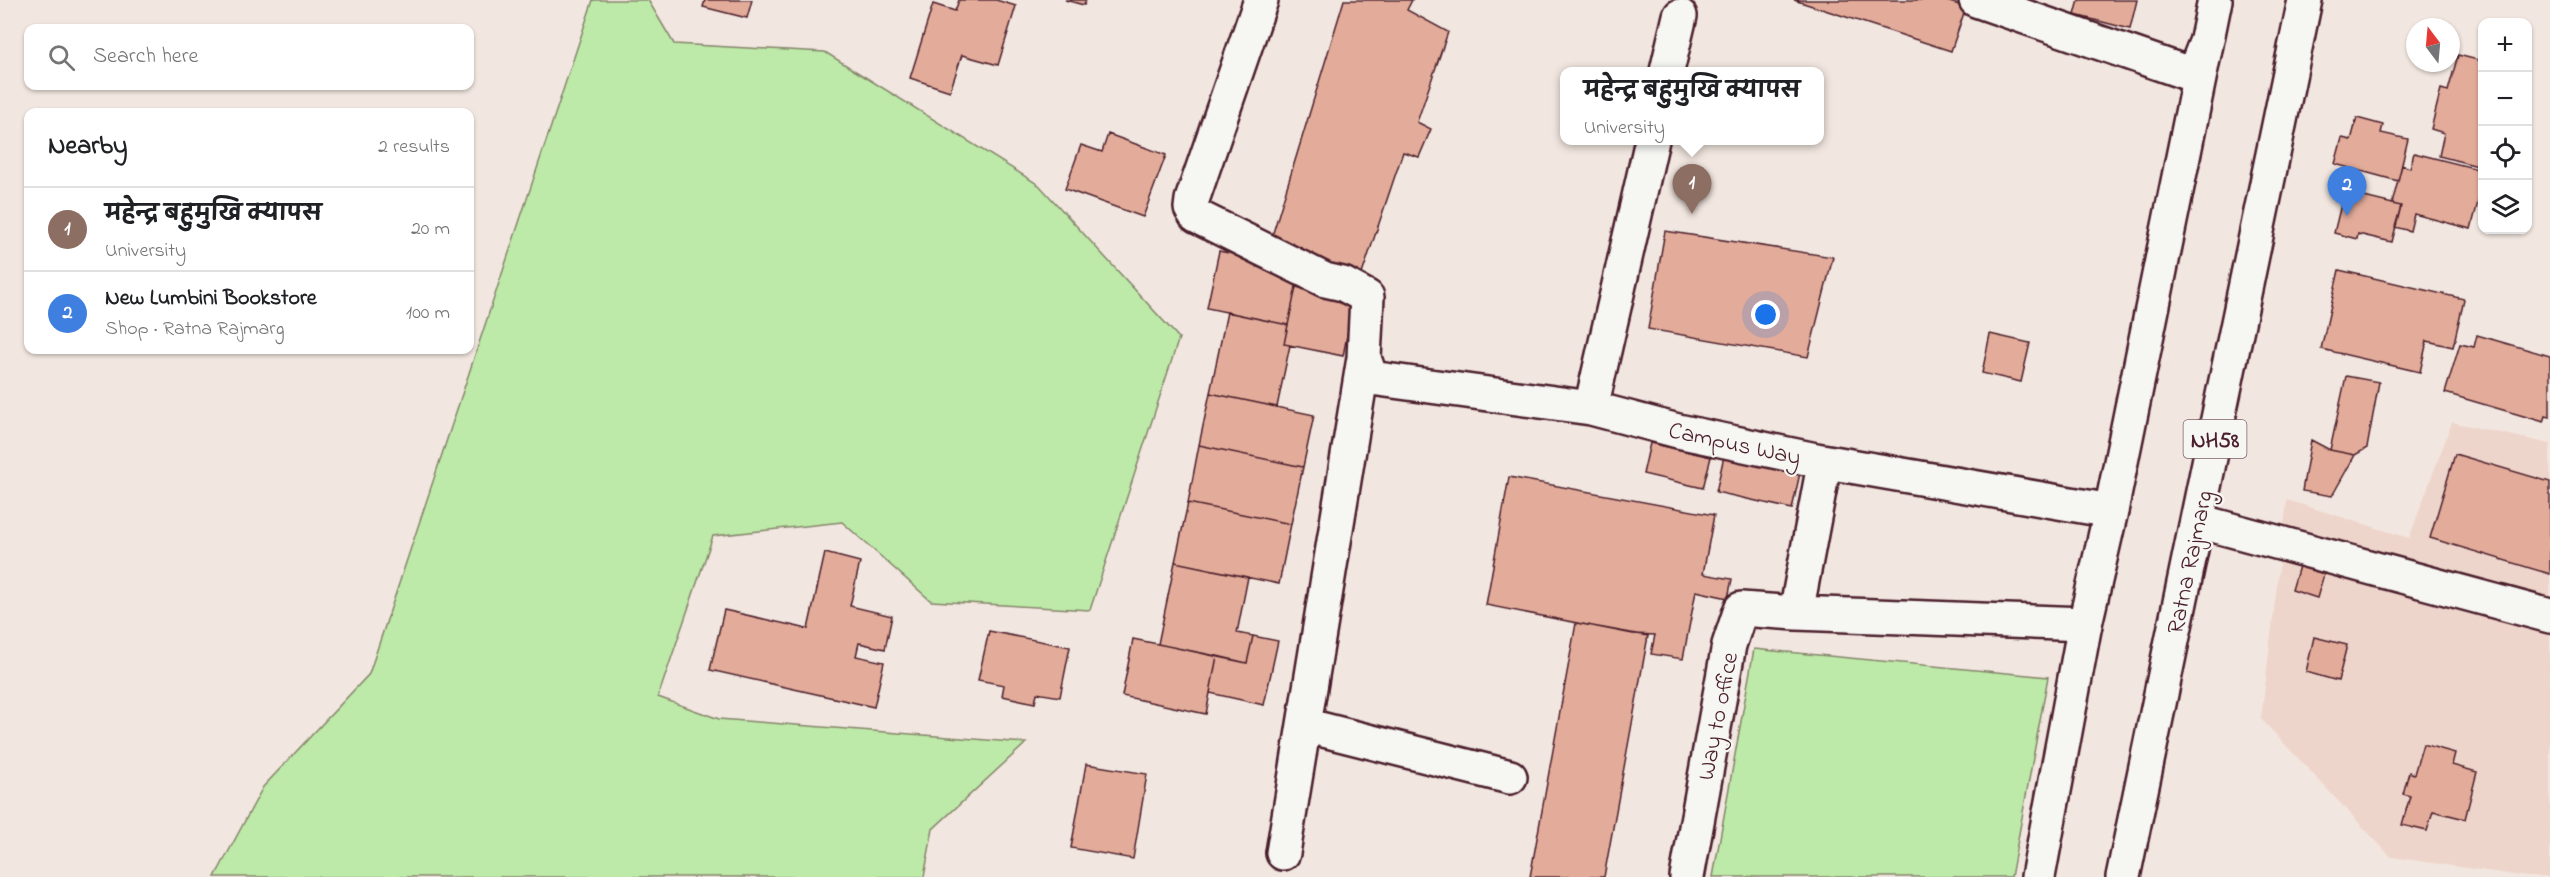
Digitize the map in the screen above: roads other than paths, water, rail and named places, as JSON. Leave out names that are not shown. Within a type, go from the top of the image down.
[{"type":"main road","points":[[1262,0],[1191,208],[1196,216],[1325,280],[1343,284],[1367,297],[1364,358],[1283,853]]},
{"type":"main road","points":[[1976,0],[2193,75],[2205,45]]},
{"type":"main road","points":[[2038,877],[2085,624],[2111,511],[2215,0]]},
{"type":"main road","name":"Ratna Rajmarg","points":[[2123,877],[2305,0]]},
{"type":"main road","points":[[1668,67],[1680,16]]},
{"type":"main road","points":[[1591,408],[1651,145]]},
{"type":"main road","name":"Campus Way","points":[[1364,358],[1371,378],[1591,408],[1678,431],[1816,460],[1822,464],[1823,470],[1796,613]]},
{"type":"main road","points":[[1816,460],[2111,511]]},
{"type":"main road","points":[[2198,521],[2550,616]]},
{"type":"main road","name":"Way to office","points":[[1687,877],[1729,645],[1741,609],[1796,613]]},
{"type":"main road","points":[[1796,613],[2085,624]]},
{"type":"main road","points":[[1304,725],[1510,777]]},
{"type":"place","name":"महेन्द्र बहुमुखि क्यापस","points":[[1692,214]]},
{"type":"place","name":"New Lumbini Bookstore","points":[[2347,216]]}]
